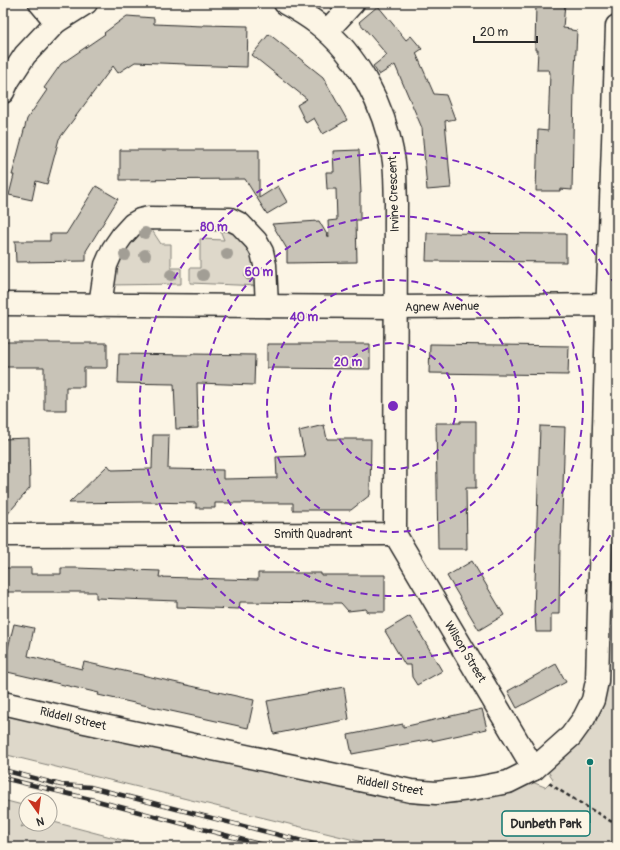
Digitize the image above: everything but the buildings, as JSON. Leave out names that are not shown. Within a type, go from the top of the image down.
[{"type":"street","points":[[40,3],[56,22]]},
{"type":"street","points":[[3,92],[8,81],[25,55],[56,22],[86,3]]},
{"type":"street","name":"Irvine Crescent","points":[[285,3],[301,12],[327,31],[348,53],[365,78],[376,98],[384,120],[394,157],[396,202],[396,307]]},
{"type":"street","points":[[327,31],[353,3]]},
{"type":"street","name":"Riddell Street","points":[[3,703],[93,724],[411,791],[436,793],[477,788],[508,782],[534,769],[571,736],[584,718],[593,700],[597,681],[612,305],[617,26]]},
{"type":"street","points":[[100,305],[106,265],[113,249],[133,224],[140,220],[149,218],[230,219],[240,224],[256,241],[262,252],[265,265],[267,306]]},
{"type":"street","name":"Agnew Avenue","points":[[3,304],[396,307],[612,305]]},
{"type":"street","points":[[395,534],[396,307]]},
{"type":"street","name":"Wilson Street","points":[[395,534],[534,769]]},
{"type":"street","name":"Smith Quadrant","points":[[3,535],[395,534]]},
{"type":"path","points":[[534,769],[549,784],[617,825]]},
{"type":"shaded area","points":[[148,224],[161,244],[171,244],[171,268],[181,268],[181,284],[108,285],[118,253]]},
{"type":"shaded area","points":[[218,225],[229,226],[252,245],[260,286],[190,283],[190,268],[200,268],[200,239],[224,240]]},
{"type":"shaded area","points":[[617,416],[617,847],[383,847],[3,754],[3,710],[417,804],[456,803],[532,782],[545,787],[553,779],[547,770],[571,749],[593,725],[605,700]]},
{"type":"shaded area","points":[[3,800],[18,804],[18,832],[58,832],[58,823],[149,847],[3,847],[3,840],[7,832],[3,832]]},
{"type":"railway","points":[[3,770],[61,785],[90,787],[326,847]]},
{"type":"railway","points":[[3,778],[94,800],[270,847]]},
{"type":"place","name":"Dunbeth Park","points":[[590,762]]}]
